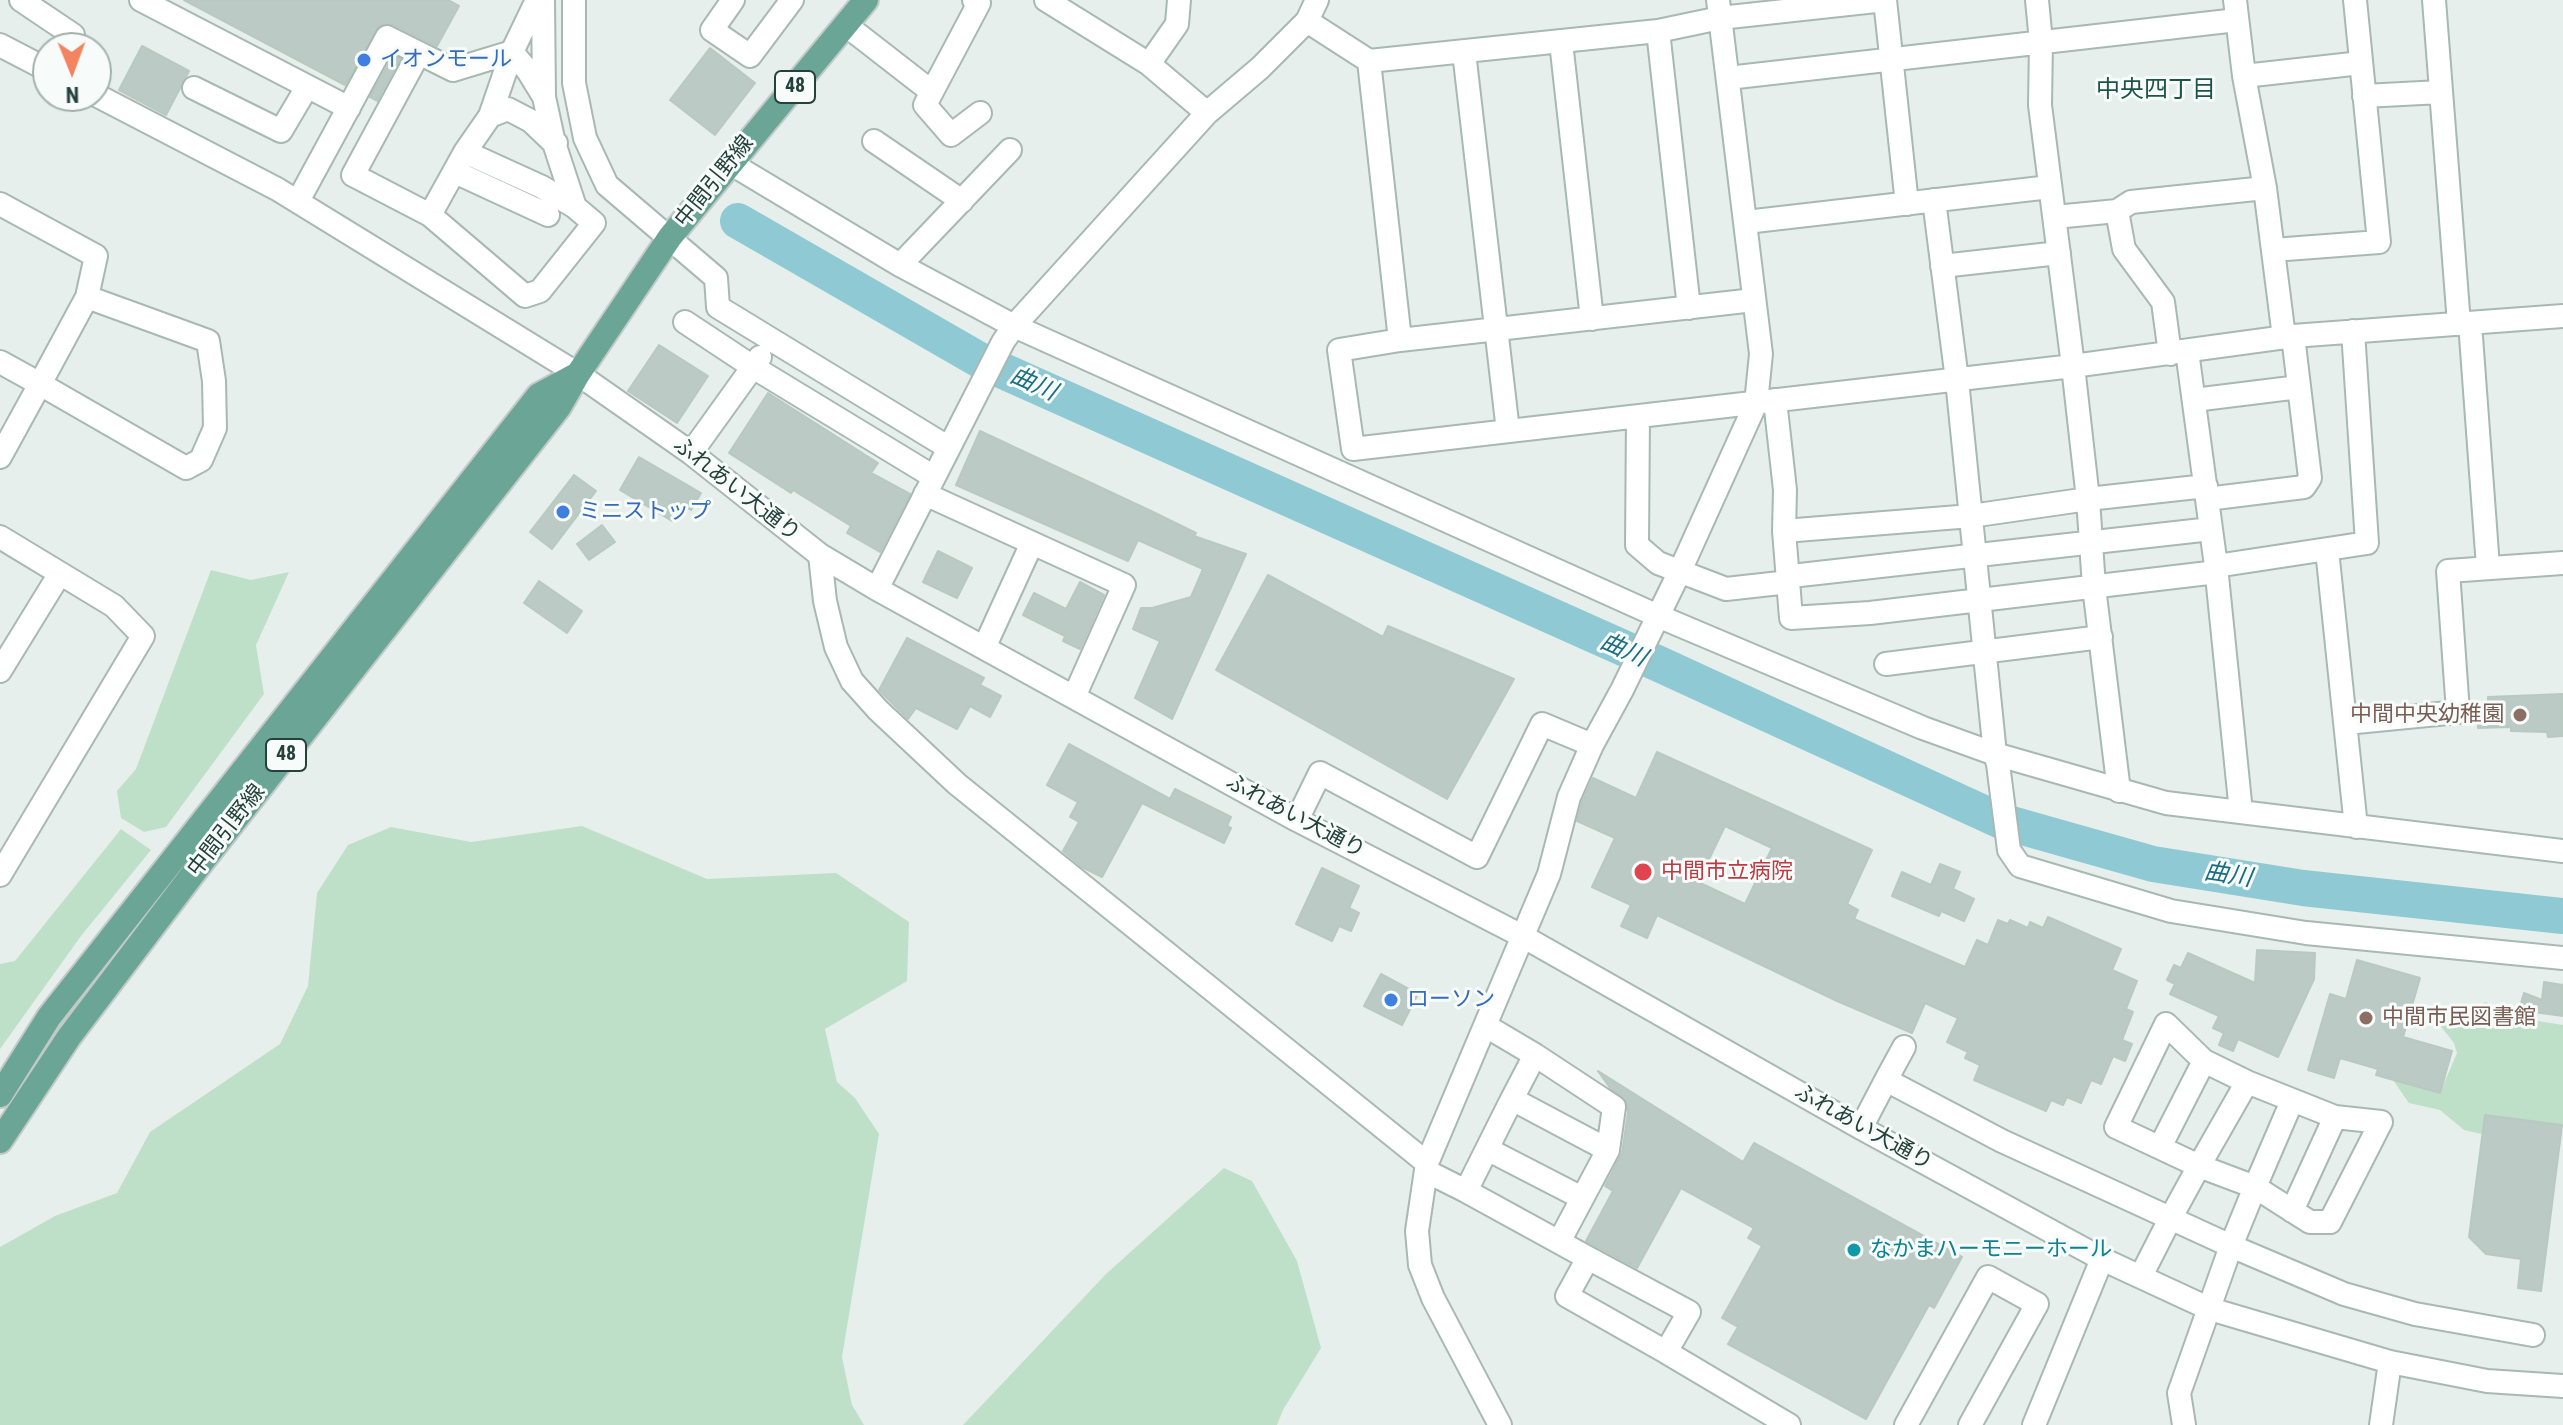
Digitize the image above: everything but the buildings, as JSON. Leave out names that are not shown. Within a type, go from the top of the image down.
[{"type":"main road","name":"中間引野線","points":[[0,1141],[69,1037],[198,867],[559,407],[578,374],[678,228],[866,0]]},
{"type":"main road","name":"中間引野線","points":[[0,1095],[49,1017],[539,395],[578,374]]},
{"type":"street","points":[[21,0],[69,32]]},
{"type":"street","points":[[141,0],[349,108]]},
{"type":"street","points":[[430,215],[490,116],[512,52],[540,0]]},
{"type":"street","points":[[540,0],[544,97],[554,143],[575,207]]},
{"type":"street","points":[[574,0],[574,83],[585,138],[607,185],[678,228],[716,278],[718,307],[949,448]]},
{"type":"street","points":[[733,0],[712,30],[750,56],[792,0]]},
{"type":"street","points":[[974,0],[979,3],[925,105],[951,135],[980,113]]},
{"type":"street","points":[[1046,0],[1149,64],[1207,113]]},
{"type":"street","points":[[1149,64],[1177,24],[1179,0]]},
{"type":"street","points":[[877,589],[1008,334],[1207,113],[1260,68],[1307,21],[1317,0]]},
{"type":"street","points":[[1307,21],[1369,61],[1658,31],[1719,9],[1885,0],[1907,204]]},
{"type":"street","points":[[2037,0],[2041,42],[2040,105],[2073,366],[2094,587],[2119,791]]},
{"type":"street","points":[[2273,250],[2379,242],[2355,0]]},
{"type":"street","points":[[2434,0],[2488,567]]},
{"type":"street","points":[[1719,9],[1766,402],[1785,490],[1784,531],[1794,578],[1791,618],[1870,613],[2094,587],[2367,543],[2353,331]]},
{"type":"street","points":[[1728,78],[2041,42],[2236,10],[2273,250],[2299,387],[2310,478],[2304,487],[2088,499],[1971,516],[1784,531]]},
{"type":"street","points":[[847,26],[932,92]]},
{"type":"street","points":[[1658,31],[1689,308]]},
{"type":"street","points":[[298,201],[387,37],[453,70],[512,52]]},
{"type":"street","points":[[1561,42],[1592,319]]},
{"type":"street","points":[[0,45],[32,62]]},
{"type":"street","points":[[512,52],[544,97]]},
{"type":"street","points":[[1464,52],[1508,431]]},
{"type":"street","points":[[419,53],[353,175],[430,215],[525,296],[540,291],[594,223],[542,187],[460,162]]},
{"type":"street","points":[[1369,61],[1400,340]]},
{"type":"street","points":[[2244,76],[2361,63]]},
{"type":"street","points":[[194,88],[281,131],[307,87]]},
{"type":"street","points":[[2364,96],[2441,92]]},
{"type":"street","name":"ふれあい大通り","points":[[112,103],[298,201],[578,374],[691,453],[820,555],[877,589],[1297,820],[1524,937],[1861,1128],[2102,1259],[2210,1309],[2390,1362],[2487,1381],[2563,1386]]},
{"type":"street","points":[[490,116],[508,109],[531,121],[554,143]]},
{"type":"street","points":[[554,143],[585,138]]},
{"type":"street","points":[[874,141],[962,201]]},
{"type":"street","points":[[900,265],[1010,150]]},
{"type":"street","points":[[460,162],[548,215]]},
{"type":"street","points":[[726,168],[900,265],[1008,334],[1655,623],[1997,759],[2166,803],[2563,851]]},
{"type":"street","points":[[1746,222],[2050,187]]},
{"type":"street","points":[[2055,217],[2117,211],[2131,202],[2265,188]]},
{"type":"street","points":[[1934,200],[1957,380],[1997,759],[2009,850],[2020,866],[2171,911],[2306,933],[2563,958]]},
{"type":"street","points":[[2117,211],[2124,249],[2163,302],[2194,400],[2217,569],[2241,812]]},
{"type":"street","points":[[0,457],[87,297],[96,256],[3,214]]},
{"type":"street","points":[[1942,266],[2059,253]]},
{"type":"street","points":[[0,362],[186,468],[201,460],[215,428],[214,381],[208,341],[87,297]]},
{"type":"street","points":[[1754,300],[1400,340],[1339,350],[1353,449],[2073,366],[2289,336],[2563,316]]},
{"type":"street","points":[[685,322],[929,486],[1032,543],[1124,585],[1074,697]]},
{"type":"street","points":[[691,453],[772,340]]},
{"type":"street","points":[[2194,400],[2299,387]]},
{"type":"street","points":[[1500,1425],[1433,1298],[1420,1265],[1417,1231],[1426,1167],[1549,874],[1569,797],[1592,745],[1766,402]]},
{"type":"street","points":[[1638,416],[1637,545],[1658,563],[1726,589],[1794,578],[2211,529]]},
{"type":"street","points":[[0,537],[114,606],[143,636],[0,875]]},
{"type":"street","points":[[984,648],[1032,543]]},
{"type":"street","points":[[2327,550],[2356,827]]},
{"type":"street","points":[[820,555],[825,601],[836,647],[852,681],[878,710],[967,793],[1426,1167],[1689,1312],[1666,1352]]},
{"type":"street","points":[[2346,723],[2458,712],[2448,571],[2563,563]]},
{"type":"street","points":[[0,671],[59,575]]},
{"type":"street","points":[[1886,664],[2101,637]]},
{"type":"street","points":[[1297,820],[1320,773],[1477,857],[1542,724],[1592,745]]},
{"type":"street","points":[[2166,1024],[2204,1061],[2247,1082],[2335,1117],[2381,1122],[2330,1222],[2310,1222],[2255,1187],[2199,1166],[2116,1127],[2166,1024]]},
{"type":"street","points":[[1486,1026],[1614,1107],[1608,1150],[1559,1242]]},
{"type":"street","points":[[1861,1128],[1904,1047]]},
{"type":"street","points":[[1466,1191],[1535,1055]]},
{"type":"street","points":[[2160,1147],[2204,1061]]},
{"type":"street","points":[[1886,1080],[2002,1141],[2170,1219],[2344,1294],[2415,1314],[2533,1335]]},
{"type":"street","points":[[2141,1276],[2247,1082]]},
{"type":"street","points":[[1512,1099],[1608,1150]]},
{"type":"street","points":[[2184,1425],[2179,1393],[2231,1246],[2292,1101]]},
{"type":"street","points":[[2292,1211],[2335,1117]]},
{"type":"street","points":[[1487,1149],[1582,1198]]},
{"type":"street","points":[[1588,1258],[1567,1296],[1789,1425]]},
{"type":"street","points":[[2034,1425],[2102,1259]]},
{"type":"street","points":[[1906,1425],[1988,1277],[2037,1304],[1970,1425]]},
{"type":"street","points":[[2381,1425],[2390,1362]]},
{"type":"green space","points":[[211,570],[251,580],[289,572],[256,645],[264,694],[166,827],[144,832],[121,818],[117,791],[136,769]]},
{"type":"green space","points":[[582,826],[707,879],[836,873],[909,922],[907,981],[825,1029],[837,1082],[855,1098],[879,1134],[842,1357],[852,1405],[864,1425],[0,1425],[0,1247],[55,1216],[117,1193],[150,1132],[280,1044],[308,986],[317,893],[348,845],[391,827],[471,842]]},
{"type":"green space","points":[[121,829],[151,850],[81,936],[0,1049],[0,964],[15,961]]},
{"type":"green space","points":[[2486,1002],[2497,1011],[2513,1017],[2563,1025],[2563,1125],[2485,1115],[2482,1134],[2464,1130],[2440,1110],[2409,1103],[2393,1080],[2440,1093],[2457,1053],[2454,1043],[2439,1024]]},
{"type":"green space","points":[[1224,1168],[1252,1181],[1297,1261],[1321,1348],[1277,1425],[963,1425],[1106,1274]]},
{"type":"waterway","name":"曲川","points":[[738,221],[983,362],[1659,664],[2001,821],[2153,864],[2303,888],[2563,916]]},
{"type":"place","name":"イオンモール","points":[[364,60]]},
{"type":"place","name":"ミニストップ","points":[[563,512]]},
{"type":"place","name":"中間中央幼稚園","points":[[2520,715]]},
{"type":"place","name":"中間市立病院","points":[[1643,872]]},
{"type":"place","name":"ローソン","points":[[1391,1000]]},
{"type":"place","name":"中間市民図書館","points":[[2366,1018]]},
{"type":"place","name":"なかまハーモニーホール","points":[[1854,1250]]},
{"type":"district","name":"中央四丁目","points":[[2156,91]]}]
